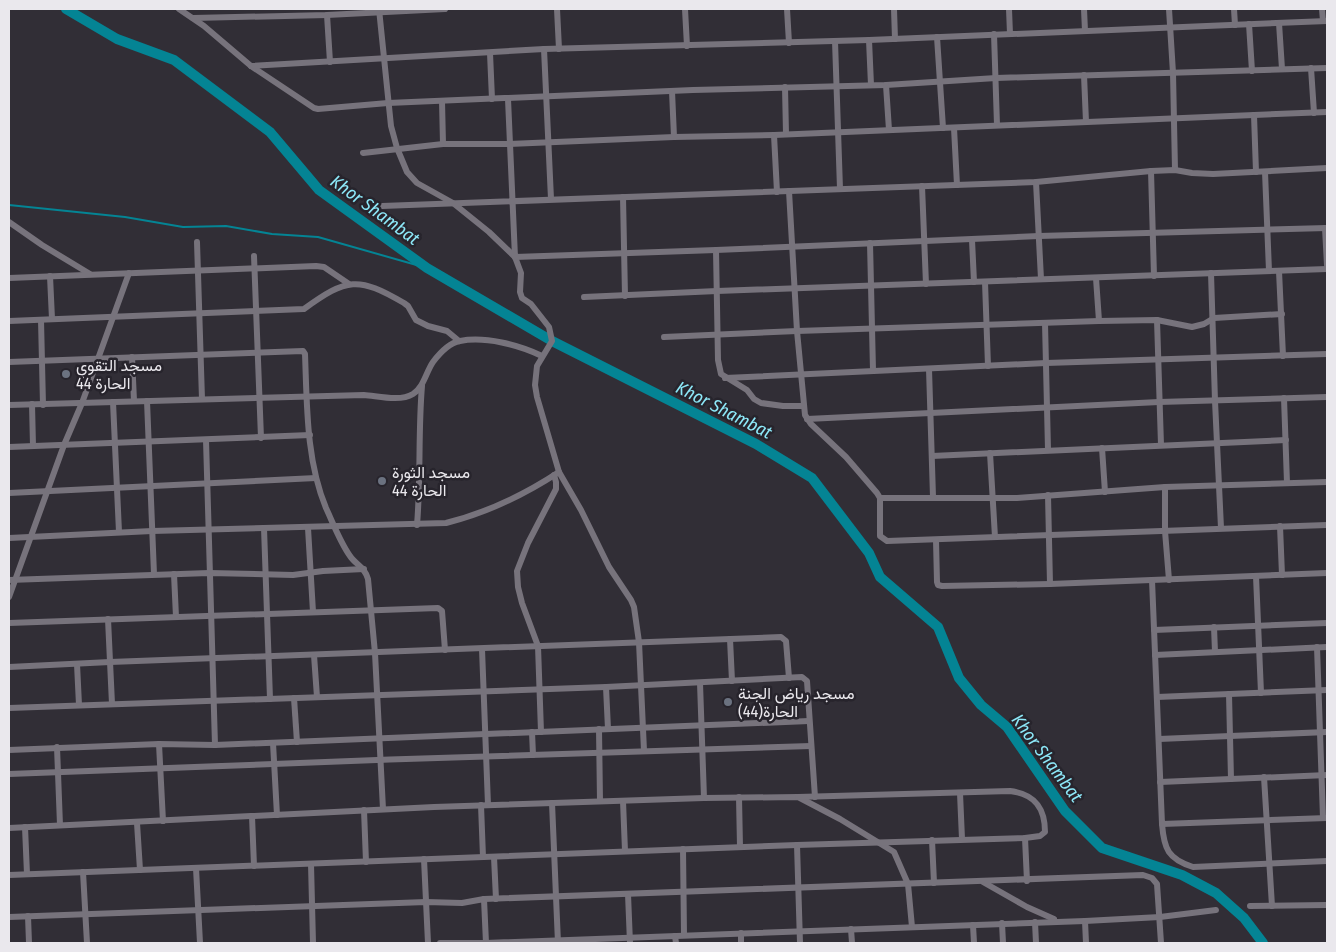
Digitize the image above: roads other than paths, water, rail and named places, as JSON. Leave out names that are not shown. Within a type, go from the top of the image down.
[{"type":"street","points":[[179,9],[193,18],[251,66],[314,108],[672,91],[886,85],[996,78],[1327,68]]},
{"type":"street","points":[[193,18],[327,15],[379,10],[445,9]]},
{"type":"street","points":[[558,9],[559,49]]},
{"type":"street","points":[[685,9],[687,46]]},
{"type":"street","points":[[787,9],[789,43]]},
{"type":"street","points":[[894,9],[895,39]]},
{"type":"street","points":[[1009,9],[1010,34]]},
{"type":"street","points":[[1084,9],[1085,31]]},
{"type":"street","points":[[1169,9],[1173,73],[1175,170]]},
{"type":"street","points":[[1234,9],[1235,25]]},
{"type":"street","points":[[251,66],[384,60],[544,49],[789,43],[1325,21],[1322,9]]},
{"type":"street","points":[[379,10],[388,103],[397,148],[407,172],[417,183],[453,203],[489,232],[515,257],[1039,236],[1326,228],[1327,267],[1279,271],[584,297]]},
{"type":"street","points":[[327,15],[330,62]]},
{"type":"street","points":[[1279,23],[1282,69]]},
{"type":"street","points":[[1249,24],[1252,70]]},
{"type":"street","points":[[994,34],[998,125]]},
{"type":"street","points":[[937,37],[943,128]]},
{"type":"street","points":[[869,40],[871,85]]},
{"type":"street","points":[[835,41],[840,189]]},
{"type":"street","points":[[544,49],[551,200]]},
{"type":"street","points":[[490,53],[492,99]]},
{"type":"street","points":[[1311,68],[1314,113]]},
{"type":"street","points":[[1084,75],[1086,122]]},
{"type":"street","points":[[886,85],[889,130]]},
{"type":"street","points":[[785,87],[786,134]]},
{"type":"street","points":[[672,91],[674,137]]},
{"type":"street","points":[[508,99],[515,257],[521,273],[520,292],[522,298],[531,304],[548,327],[552,341],[542,356],[535,374],[535,385],[557,484],[528,543],[518,571],[518,587],[522,603],[538,646],[541,732]]},
{"type":"street","points":[[442,101],[443,144]]},
{"type":"street","points":[[363,153],[443,144],[509,144],[774,135],[1327,112]]},
{"type":"street","points":[[1254,115],[1256,172]]},
{"type":"street","points":[[954,128],[957,185]]},
{"type":"street","points":[[774,135],[777,192]]},
{"type":"street","points":[[382,206],[1036,182],[1175,170],[1206,174],[1327,168]]},
{"type":"street","points":[[1151,171],[1154,276]]},
{"type":"street","points":[[1266,172],[1269,271]]},
{"type":"street","points":[[1036,182],[1041,279]]},
{"type":"street","points":[[922,186],[926,284]]},
{"type":"street","points":[[790,191],[800,373],[807,419],[846,457],[874,488],[880,498],[880,531],[883,540],[936,540],[1327,525]]},
{"type":"street","points":[[623,197],[626,296]]},
{"type":"street","points":[[9,222],[42,245],[91,274]]},
{"type":"street","points":[[972,240],[974,282]]},
{"type":"street","points":[[197,242],[202,399]]},
{"type":"street","points":[[870,243],[874,329],[873,370]]},
{"type":"street","points":[[716,250],[718,360],[720,370],[725,378],[747,390],[754,399],[761,403],[777,406],[804,406]]},
{"type":"street","points":[[254,256],[261,438]]},
{"type":"street","points":[[9,278],[316,266],[324,267],[349,284]]},
{"type":"street","points":[[1279,271],[1283,356]]},
{"type":"street","points":[[9,597],[11,580],[30,537],[64,445],[82,403],[129,273]]},
{"type":"street","points":[[1212,273],[1215,401],[1221,528]]},
{"type":"street","points":[[50,276],[52,319]]},
{"type":"street","points":[[1096,278],[1098,321]]},
{"type":"street","points":[[985,282],[988,366]]},
{"type":"street","points":[[9,321],[304,309],[333,290],[349,284],[364,284],[397,299],[408,306],[416,320],[428,326],[447,330],[458,341]]},
{"type":"street","points":[[664,337],[1098,321],[1157,320],[1192,326],[1204,324],[1214,318],[1282,314]]},
{"type":"street","points":[[41,320],[43,405]]},
{"type":"street","points":[[1157,320],[1161,445]]},
{"type":"street","points":[[1045,323],[1048,450]]},
{"type":"street","points":[[417,525],[420,487],[419,434],[422,384],[430,365],[445,349],[458,341],[488,341],[516,345],[542,356]]},
{"type":"street","points":[[9,362],[303,351],[305,354],[310,436],[316,478],[326,507],[349,555],[364,569],[368,579],[375,653],[383,809]]},
{"type":"street","points":[[725,378],[1046,363],[1327,354]]},
{"type":"street","points":[[132,358],[134,401]]},
{"type":"street","points":[[929,368],[933,497]]},
{"type":"street","points":[[9,405],[307,396],[364,395],[404,397],[412,394],[422,384]]},
{"type":"street","points":[[807,419],[1159,402],[1327,397]]},
{"type":"street","points":[[1284,398],[1287,482]]},
{"type":"street","points":[[147,401],[154,574]]},
{"type":"street","points":[[112,402],[119,532]]},
{"type":"street","points":[[32,404],[33,446]]},
{"type":"street","points":[[9,447],[310,436]]},
{"type":"street","points":[[206,440],[215,745]]},
{"type":"street","points":[[932,456],[1286,440]]},
{"type":"street","points":[[1102,448],[1104,492]]},
{"type":"street","points":[[990,453],[995,538]]},
{"type":"street","points":[[9,538],[119,532],[446,523],[484,512],[504,503],[556,473]]},
{"type":"street","points":[[556,473],[580,510],[609,567],[634,607],[639,642],[644,751]]},
{"type":"street","points":[[9,493],[316,478]]},
{"type":"street","points":[[880,498],[1017,498],[1165,488],[1327,482]]},
{"type":"street","points":[[1165,488],[1165,531],[1169,580]]},
{"type":"street","points":[[1048,495],[1050,584]]},
{"type":"street","points":[[1280,526],[1282,575]]},
{"type":"street","points":[[264,528],[270,699]]},
{"type":"street","points":[[308,528],[313,612]]},
{"type":"street","points":[[936,540],[936,582],[938,585],[1050,584],[1327,573]]},
{"type":"street","points":[[11,580],[209,573],[293,575],[310,572],[364,569]]},
{"type":"street","points":[[174,574],[176,617]]},
{"type":"street","points":[[1256,576],[1261,693]]},
{"type":"street","points":[[1152,580],[1162,824],[1166,848],[1170,855],[1180,863],[1193,866],[1327,861]]},
{"type":"street","points":[[9,623],[371,609],[441,609],[445,650]]},
{"type":"street","points":[[108,618],[112,704]]},
{"type":"street","points":[[1154,630],[1327,623]]},
{"type":"street","points":[[1214,627],[1215,652]]},
{"type":"street","points":[[9,667],[781,637],[786,641],[789,678]]},
{"type":"street","points":[[730,639],[732,681]]},
{"type":"street","points":[[1162,824],[1325,818],[1324,732],[1319,690],[1317,647]]},
{"type":"street","points":[[1155,655],[1327,647]]},
{"type":"street","points":[[482,649],[488,805]]},
{"type":"street","points":[[314,655],[317,697]]},
{"type":"street","points":[[77,664],[79,705]]},
{"type":"street","points":[[9,708],[641,686],[802,677],[806,680],[815,796]]},
{"type":"street","points":[[700,683],[704,798]]},
{"type":"street","points":[[606,687],[608,729]]},
{"type":"street","points":[[1157,697],[1327,690]]},
{"type":"street","points":[[1229,694],[1231,779]]},
{"type":"street","points":[[294,698],[297,742]]},
{"type":"street","points":[[9,750],[159,744],[273,743],[809,721]]},
{"type":"street","points":[[598,729],[600,801]]},
{"type":"street","points":[[532,732],[533,755]]},
{"type":"street","points":[[1158,739],[1324,732]]},
{"type":"street","points":[[273,743],[277,815]]},
{"type":"street","points":[[159,744],[163,821]]},
{"type":"street","points":[[9,774],[811,746]]},
{"type":"street","points":[[56,748],[60,825]]},
{"type":"street","points":[[1160,782],[1325,775]]},
{"type":"street","points":[[1264,777],[1272,906]]},
{"type":"street","points":[[9,828],[480,805],[1010,791],[1021,792],[1038,804],[1042,812],[1044,832],[1040,836],[1025,838],[625,851],[9,875]]},
{"type":"street","points":[[960,793],[962,839]]},
{"type":"street","points":[[739,797],[740,847]]},
{"type":"street","points":[[798,797],[840,819],[894,852],[908,884],[912,927]]},
{"type":"street","points":[[623,801],[625,851]]},
{"type":"street","points":[[552,803],[558,942]]},
{"type":"street","points":[[480,805],[483,857]]},
{"type":"street","points":[[364,810],[366,862]]},
{"type":"street","points":[[252,816],[254,866]]},
{"type":"street","points":[[137,823],[140,870]]},
{"type":"street","points":[[25,827],[27,874]]},
{"type":"street","points":[[1025,838],[1027,881]]},
{"type":"street","points":[[932,840],[934,883]]},
{"type":"street","points":[[797,845],[800,943]]},
{"type":"street","points":[[682,849],[684,935]]},
{"type":"street","points":[[494,856],[496,899]]},
{"type":"street","points":[[424,859],[428,943]]},
{"type":"street","points":[[311,864],[313,943]]},
{"type":"street","points":[[196,868],[200,943]]},
{"type":"street","points":[[83,872],[87,943]]},
{"type":"street","points":[[9,917],[426,902],[462,903],[484,899],[557,896],[1143,876],[1152,878],[1157,884],[1161,943]]},
{"type":"street","points":[[982,882],[1027,907],[1058,921]]},
{"type":"street","points":[[628,894],[630,941]]},
{"type":"street","points":[[484,899],[486,943]]},
{"type":"street","points":[[1250,906],[1327,905]]},
{"type":"street","points":[[439,943],[630,941],[684,935],[1085,921],[1160,917],[1216,910]]},
{"type":"street","points":[[28,916],[29,943]]},
{"type":"street","points":[[1085,921],[1086,943]]},
{"type":"street","points":[[1035,922],[1036,943]]},
{"type":"street","points":[[1002,923],[1003,943]]},
{"type":"street","points":[[973,924],[974,943]]},
{"type":"street","points":[[851,929],[852,943]]},
{"type":"street","points":[[741,933],[741,943]]},
{"type":"street","points":[[676,936],[676,943]]},
{"type":"waterway","name":"Khor Shambat","points":[[66,9],[117,39],[174,60],[270,132],[319,190],[427,268],[552,341],[756,444],[812,478],[869,553],[880,577],[938,627],[959,678],[981,705],[1007,727],[1065,811],[1102,848],[1182,875],[1216,893],[1244,918],[1263,943]]},
{"type":"waterway","points":[[9,205],[125,217],[183,227],[226,226],[272,234],[318,237],[427,268]]},
{"type":"place","name":"مسجد التقوي الحارة 44","points":[[66,374]]},
{"type":"place","name":"مسجد الثورة الحارة 44","points":[[382,481]]},
{"type":"place","name":"مسجد رياض الجنة الحارة(44)","points":[[728,702]]}]
